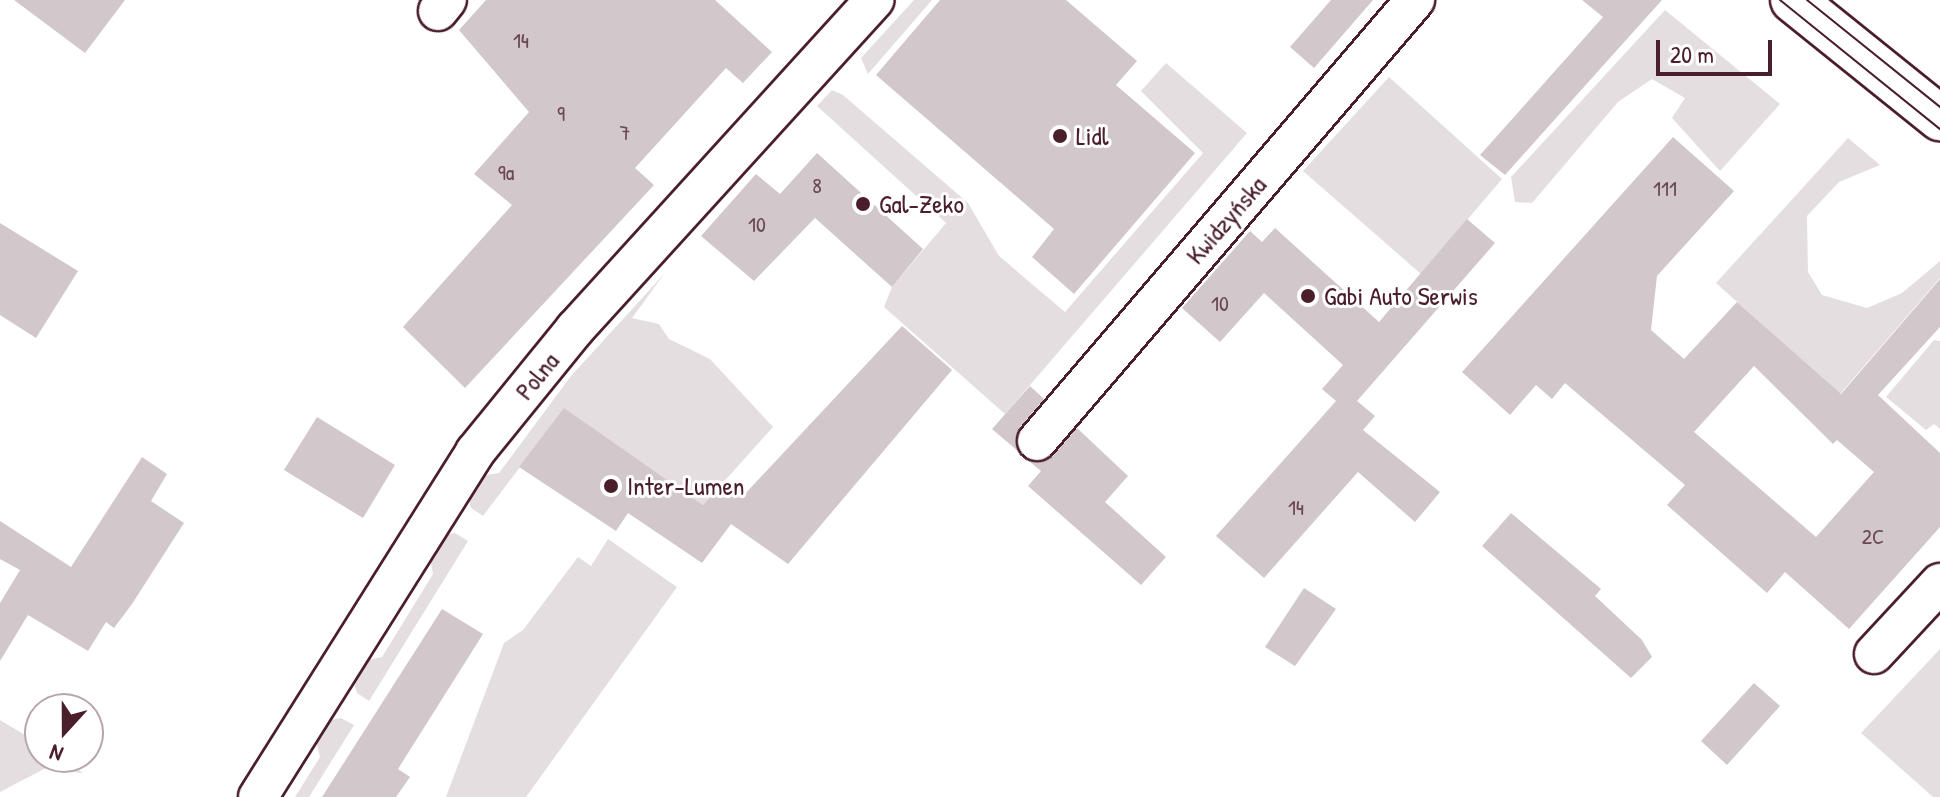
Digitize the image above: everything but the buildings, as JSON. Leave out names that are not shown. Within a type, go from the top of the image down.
[{"type":"street","name":"Polna","points":[[258,797],[475,452],[575,329],[874,0]]},
{"type":"street","name":"Kwidzyńska","points":[[1037,441],[1415,0]]},
{"type":"street","points":[[1793,0],[1940,118]]},
{"type":"street","points":[[1874,654],[1940,583]]},
{"type":"shaded area","points":[[914,0],[932,0],[868,74],[861,58]]},
{"type":"shaded area","points":[[1665,10],[1780,104],[1720,171],[1672,118],[1685,98],[1652,79],[1618,102],[1532,203],[1515,202],[1511,177]]},
{"type":"shaded area","points":[[1166,63],[1247,133],[1005,414],[884,307],[892,287],[946,223],[817,106],[832,90],[843,95],[968,203],[999,256],[1065,312],[1203,153],[1141,91]]},
{"type":"shaded area","points":[[1389,77],[1502,179],[1421,274],[1303,171]]},
{"type":"shaded area","points":[[1848,138],[1880,165],[1839,182],[1807,216],[1808,272],[1822,295],[1867,308],[1902,293],[1940,261],[1940,278],[1840,394],[1716,283]]},
{"type":"shaded area","points":[[665,273],[632,318],[659,324],[669,339],[710,359],[773,427],[703,505],[564,409],[483,516],[471,508],[467,492],[479,476],[499,473],[571,376]]},
{"type":"shaded area","points":[[1934,340],[1940,341],[1940,429],[1934,424],[1926,430],[1886,397]]},
{"type":"shaded area","points":[[455,533],[468,541],[369,701],[357,693],[352,677],[362,661],[382,657],[433,574],[429,554],[439,537]]},
{"type":"shaded area","points":[[608,539],[677,587],[526,797],[446,797],[504,643],[523,630],[578,557],[591,566]]},
{"type":"shaded area","points":[[1940,649],[1940,797],[1933,797],[1861,733]]},
{"type":"shaded area","points":[[341,718],[354,725],[309,797],[295,797],[320,757],[315,737],[325,721]]},
{"type":"shaded area","points":[[0,720],[24,734],[24,773],[36,773],[0,792]]},
{"type":"tram line","points":[[1780,0],[1940,129]]},
{"type":"tram line","points":[[1807,0],[1940,107]]},
{"type":"place","name":"Lidl","points":[[1060,136]]},
{"type":"place","name":"Gal-Zeko","points":[[863,204]]},
{"type":"place","name":"Gabi Auto Serwis","points":[[1308,296]]},
{"type":"place","name":"Inter-Lumen","points":[[611,486]]}]
